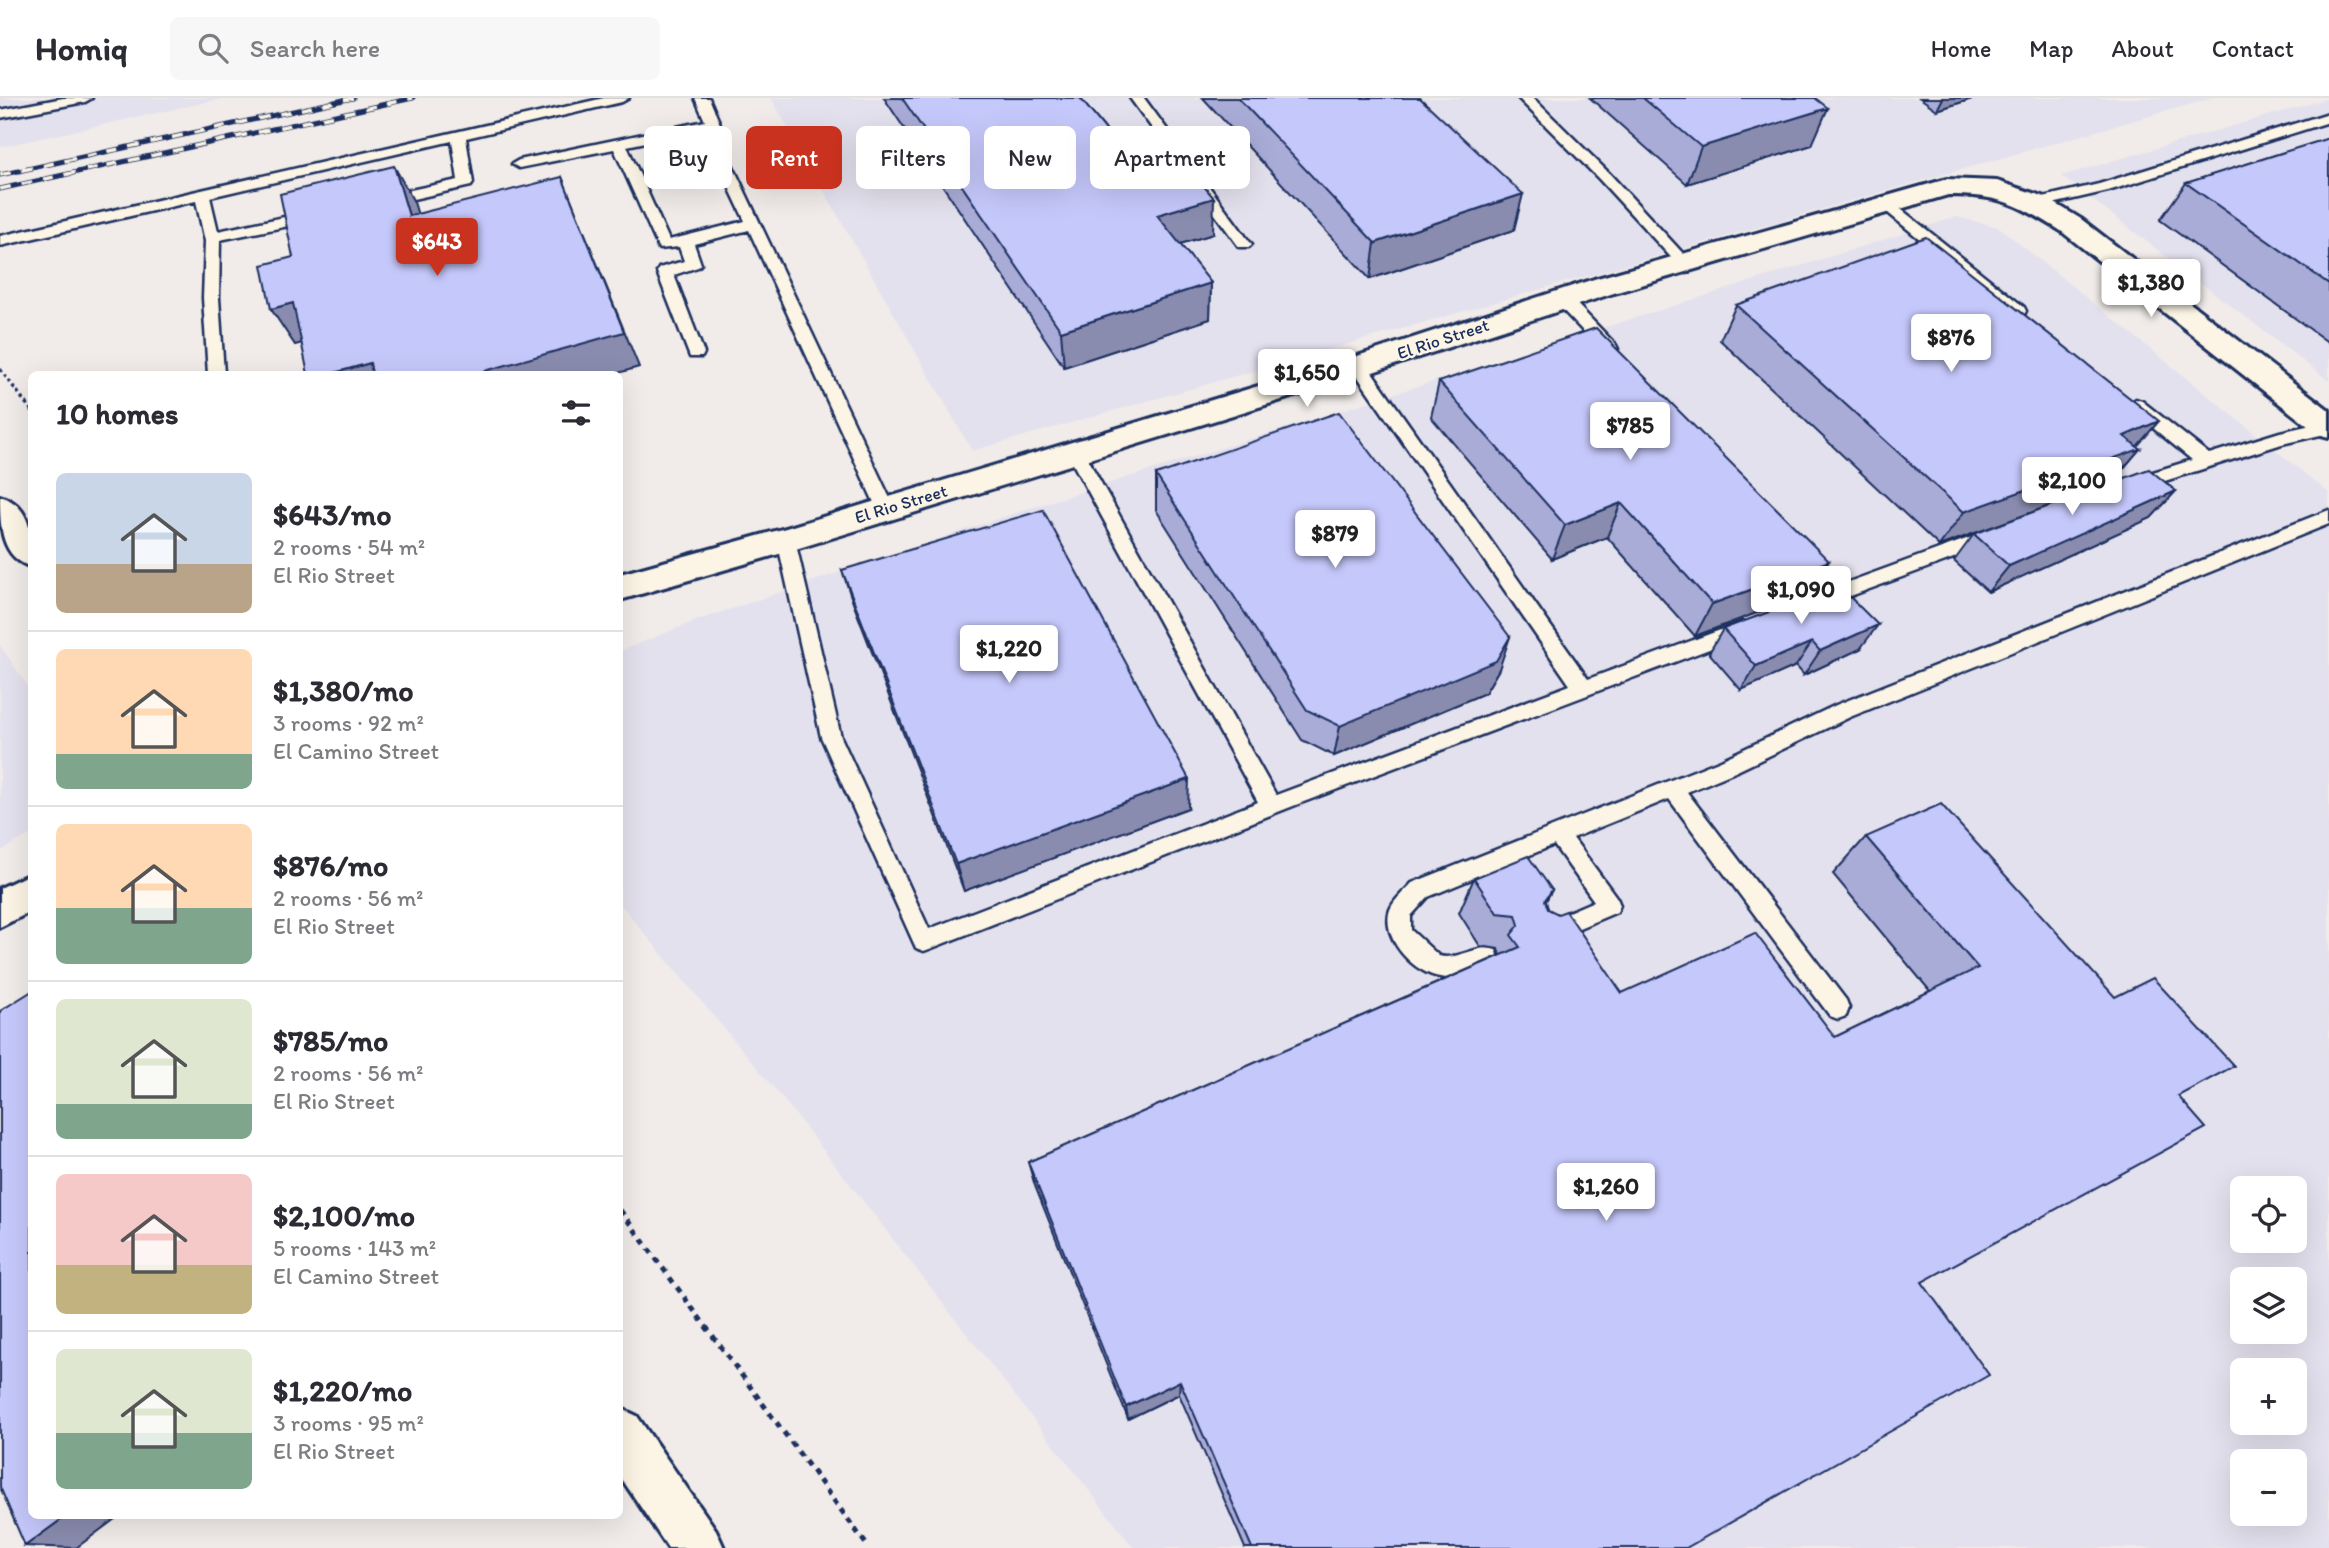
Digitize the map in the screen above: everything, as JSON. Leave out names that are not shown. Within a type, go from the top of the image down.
[{"type":"street","name":"El Rio Street","points":[[623,586],[786,540],[1359,366],[1684,263],[1947,187],[1987,187],[2035,203],[2071,225],[2329,427]]},
{"type":"street","points":[[0,909],[28,892]]},
{"type":"street","points":[[623,1437],[698,1548]]},
{"type":"lane","points":[[0,114],[85,98]]},
{"type":"lane","points":[[0,241],[622,98]]},
{"type":"lane","points":[[519,164],[713,124],[702,98]]},
{"type":"lane","points":[[1137,98],[1244,244]]},
{"type":"lane","points":[[1525,98],[1604,176],[1684,263]]},
{"type":"lane","points":[[2035,203],[2102,188],[2329,117]]},
{"type":"lane","points":[[707,125],[886,509]]},
{"type":"lane","points":[[363,205],[466,183],[458,136]]},
{"type":"lane","points":[[619,142],[664,246],[754,224]]},
{"type":"lane","points":[[202,194],[212,237],[211,298],[216,371]]},
{"type":"lane","points":[[1887,205],[2034,323]]},
{"type":"lane","points":[[212,237],[323,214]]},
{"type":"lane","points":[[685,241],[693,264],[664,272],[696,353]]},
{"type":"lane","points":[[1563,300],[1619,358]]},
{"type":"lane","points":[[1359,366],[1584,689]]},
{"type":"lane","points":[[2120,392],[2205,461]]},
{"type":"lane","points":[[2120,490],[2280,438],[2329,427]]},
{"type":"lane","points":[[1075,451],[1271,806]]},
{"type":"lane","points":[[1488,957],[1451,970],[1428,962],[1400,934],[1400,914],[1420,890],[1728,766],[1843,711],[2329,517]]},
{"type":"lane","points":[[1801,607],[2004,532]]},
{"type":"lane","points":[[786,540],[831,737],[924,941],[1271,806],[1763,621]]},
{"type":"lane","points":[[1795,540],[1839,592]]},
{"type":"lane","points":[[1673,789],[1838,1008]]},
{"type":"lane","points":[[1540,935],[1609,905],[1558,835]]},
{"type":"path","points":[[0,369],[28,406]]},
{"type":"path","points":[[623,1214],[869,1548]]},
{"type":"shaded area","points":[[0,98],[226,98],[0,147]]},
{"type":"shaded area","points":[[771,98],[2213,98],[972,451],[823,189],[842,189],[842,126],[787,126]]},
{"type":"shaded area","points":[[2329,98],[2329,381],[2061,176]]},
{"type":"shaded area","points":[[1956,217],[1999,227],[2329,493],[2329,1548],[1134,1548],[788,1105],[623,908],[623,650],[695,621],[1027,509]]},
{"type":"shaded area","points":[[0,645],[28,687],[28,836],[0,852]]},
{"type":"building","points":[[902,98],[1080,98],[1103,126],[1090,126],[1090,189],[1206,189],[1214,198],[1157,215],[1211,283],[1061,331],[964,189],[970,189],[970,126],[921,126]]},
{"type":"building","points":[[1238,98],[1420,98],[1523,194],[1375,243]]},
{"type":"building","points":[[1643,98],[1815,98],[1828,108],[1701,147]]},
{"type":"building","points":[[2329,138],[2329,284],[2186,183]]},
{"type":"building","points":[[394,166],[409,216],[562,177],[624,332],[485,371],[371,371],[370,363],[341,371],[307,371],[293,303],[271,309],[262,265],[293,257],[280,194]]},
{"type":"building","points":[[1926,237],[2159,421],[2124,436],[2140,449],[1964,512],[1736,305]]},
{"type":"building","points":[[1596,328],[1829,561],[1712,604],[1621,503],[1565,525],[1439,382]]},
{"type":"building","points":[[1339,412],[1510,637],[1496,661],[1340,726],[1307,710],[1156,475]]},
{"type":"building","points":[[2149,469],[2176,491],[2009,566],[1974,534]]},
{"type":"building","points":[[1043,510],[1189,779],[956,864],[842,570]]},
{"type":"building","points":[[1839,586],[1878,625],[1820,651],[1812,642],[1756,666],[1723,629]]},
{"type":"building","points":[[1941,804],[2115,997],[2153,978],[2234,1066],[2178,1096],[2206,1128],[1922,1282],[1989,1375],[1686,1548],[1252,1548],[1180,1381],[1126,1407],[1028,1162],[1520,947],[1511,935],[1519,925],[1516,915],[1497,913],[1474,878],[1528,856],[1552,890],[1545,900],[1548,909],[1558,914],[1566,911],[1622,993],[1755,933],[1835,1037],[1978,968],[1866,837]]},
{"type":"building","points":[[28,994],[28,1519],[62,1519],[25,1546],[0,1487],[0,1011]]},
{"type":"railway","points":[[0,175],[353,98]]},
{"type":"railway","points":[[0,189],[413,98]]}]
